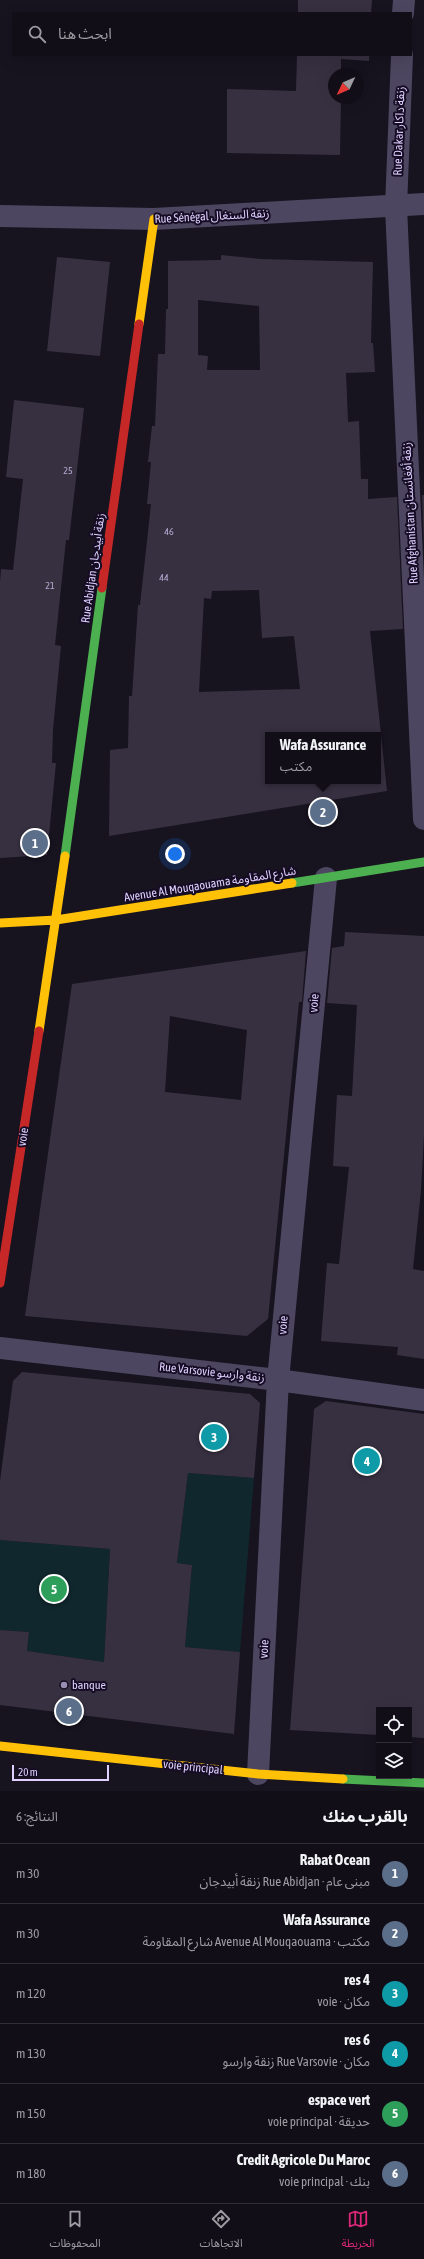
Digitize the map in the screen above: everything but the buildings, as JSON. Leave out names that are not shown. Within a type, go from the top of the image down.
[{"type":"street","points":[[403,12],[404,0]]},
{"type":"street","name":"Rue Dakar زنقة داكار","points":[[396,207],[402,56]]},
{"type":"street","name":"Rue Sénégal زنقة السنغال","points":[[0,216],[154,219],[396,207],[424,204]]},
{"type":"street","name":"Rue Afghanistan زنقة أفغانستان","points":[[396,207],[424,819]]},
{"type":"street","name":"Rue Abidjan زنقة أبيدجان","points":[[56,920],[154,219]]},
{"type":"street","name":"Avenue Al Mouqaouama شارع المقاومة","points":[[0,923],[56,920],[424,862]]},
{"type":"street","name":"voie","points":[[258,1774],[278,1380],[326,878]]},
{"type":"street","name":"voie","points":[[0,1283],[56,920]]},
{"type":"street","name":"Rue Varsovie زنقة وارسو","points":[[0,1348],[278,1380],[424,1400]]},
{"type":"street","name":"voie principal","points":[[0,1746],[258,1774],[387,1786],[424,1783]]},
{"type":"green space","points":[[188,1473],[254,1478],[240,1652],[185,1647],[192,1565],[177,1563]]},
{"type":"green space","points":[[0,1540],[110,1549],[104,1662],[27,1651],[29,1632],[0,1630]]},
{"type":"traffic: fast","points":[[65,856],[102,588]]},
{"type":"traffic: fast","points":[[292,883],[424,862]]},
{"type":"traffic: fast","points":[[343,1779],[424,1783]]},
{"type":"traffic: slow","points":[[139,324],[154,219]]},
{"type":"traffic: slow","points":[[39,1031],[65,856]]},
{"type":"traffic: slow","points":[[0,923],[56,920],[292,883]]},
{"type":"traffic: slow","points":[[0,1746],[258,1774],[343,1779]]},
{"type":"traffic: jam","points":[[102,588],[139,324]]},
{"type":"traffic: jam","points":[[0,1283],[39,1031]]},
{"type":"place","name":"Wafa Assurance","points":[[323,812]]},
{"type":"place","name":"Rabat Ocean","points":[[35,843]]},
{"type":"place","name":"res 4","points":[[214,1437]]},
{"type":"place","name":"res 6","points":[[367,1461]]},
{"type":"place","name":"espace vert","points":[[54,1589]]},
{"type":"place","name":"banque","points":[[64,1685]]},
{"type":"place","name":"Credit Agricole Du Maroc","points":[[69,1711]]}]
